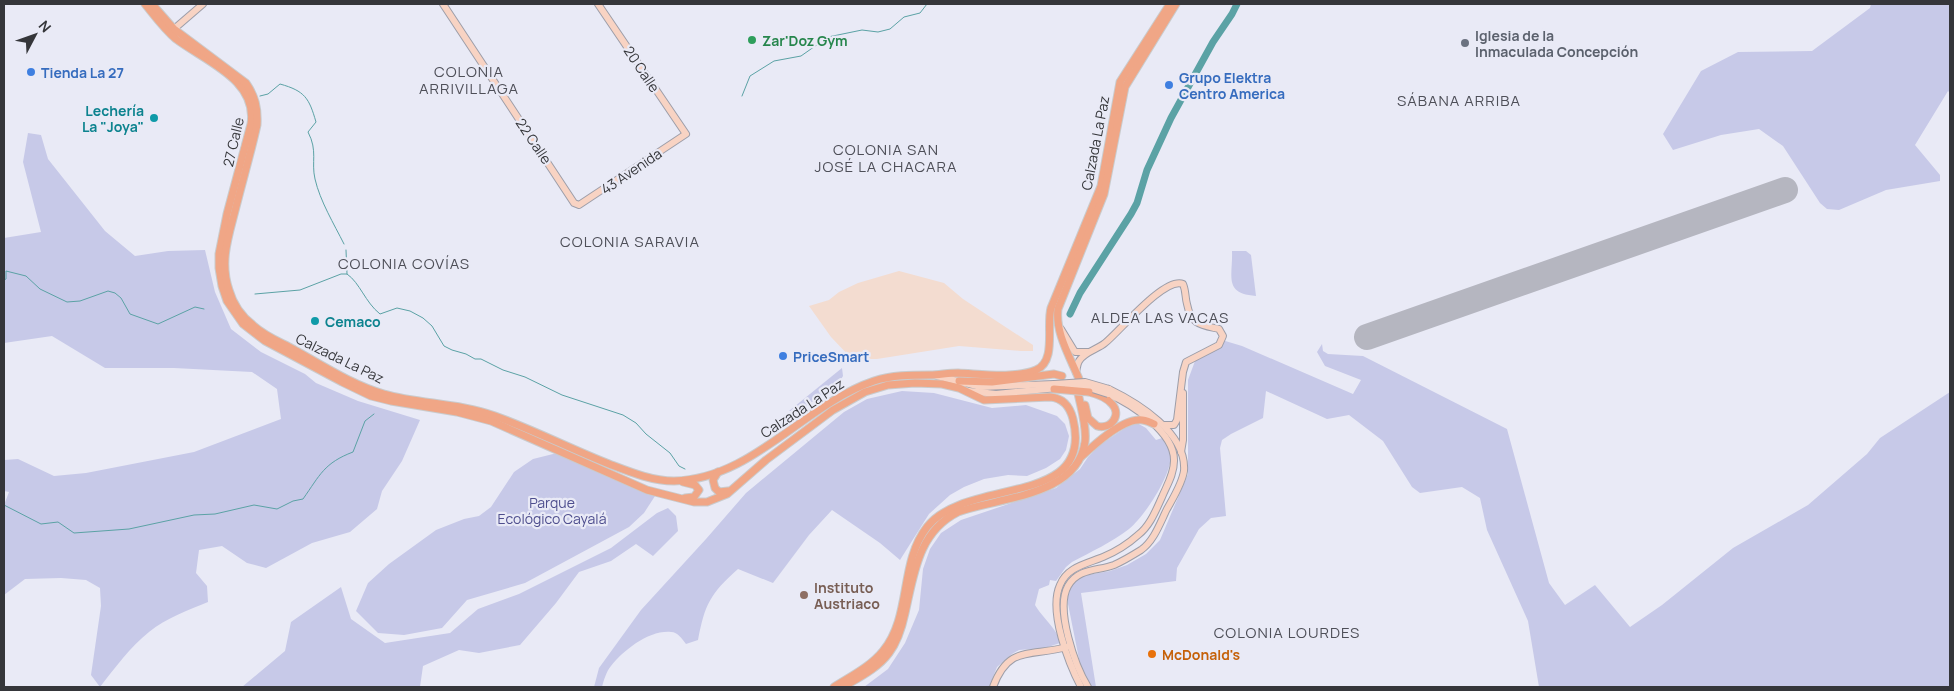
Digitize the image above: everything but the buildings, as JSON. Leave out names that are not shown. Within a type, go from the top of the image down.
[{"type":"main road","name":"27 Calle","points":[[144,4],[171,29],[234,79],[245,92],[251,108],[251,124],[227,214],[219,254],[220,278],[230,300]]},
{"type":"main road","points":[[150,4],[171,29]]},
{"type":"main road","name":"Calzada La Paz","points":[[230,300],[245,318],[259,330],[342,376],[372,390],[401,398],[458,406],[486,413],[623,469],[659,480],[675,481],[718,472],[741,462],[833,401],[858,387],[878,380],[911,374],[1014,374],[1037,369],[1045,362],[1048,357],[1048,328],[1053,303],[1099,192],[1120,82],[1170,4]]},
{"type":"main road","name":"Calzada La Paz","points":[[1077,376],[1057,323],[1058,309],[1104,194],[1125,87],[1176,4]]},
{"type":"main road","name":"27 Calle","points":[[171,29],[246,83],[257,105],[255,135],[225,252],[226,277],[230,300]]},
{"type":"main road","name":"Calzada La Paz","points":[[230,300],[243,324],[265,340],[371,396],[457,412],[491,421],[647,490],[694,502],[703,502],[717,498],[731,490],[824,415],[865,392],[888,385],[942,384],[964,390],[984,400],[1044,397],[1059,399],[1070,410],[1076,439],[1073,454],[1064,468],[1047,481],[959,504],[945,511],[929,524],[921,537],[913,557],[898,618],[889,642],[872,662],[834,687]]},
{"type":"main road","points":[[1058,309],[1054,316],[1055,330],[1077,376]]},
{"type":"main road","points":[[958,381],[990,382],[1054,374],[1062,376]]},
{"type":"main road","points":[[1054,386],[1104,398],[1114,406],[1116,417],[1109,426],[1099,427],[1090,421],[1081,393]]},
{"type":"main road","points":[[1081,393],[1086,436],[1081,457]]},
{"type":"main road","points":[[843,687],[874,667],[893,647],[901,629],[921,550],[933,529],[958,512],[1054,484],[1072,470],[1081,457],[1126,423],[1141,420],[1154,424]]},
{"type":"main road","points":[[598,468],[605,468],[623,475],[625,473],[623,469]]},
{"type":"main road","points":[[718,472],[713,480],[715,488],[720,492],[731,490]]},
{"type":"main road","points":[[626,480],[632,476],[645,480],[659,480]]},
{"type":"main road","points":[[670,497],[692,497],[698,493],[699,489],[695,485],[675,481]]},
{"type":"street","points":[[171,29],[203,4]]},
{"type":"street","name":"22 Calle","points":[[443,4],[574,203]]},
{"type":"street","name":"20 Calle","points":[[598,4],[686,134]]},
{"type":"street","name":"43 Avenida","points":[[574,203],[579,205],[586,202],[686,134]]},
{"type":"street","points":[[1077,376],[1080,359],[1108,340],[1145,304],[1168,286],[1179,282],[1184,284],[1187,304],[1195,321],[1198,325],[1219,329],[1223,336],[1219,345],[1186,362],[1182,377],[1177,420],[1174,424],[1164,426]]},
{"type":"street","points":[[1057,323],[1075,352],[1092,352]]},
{"type":"street","points":[[933,375],[973,386],[991,388],[1067,386],[1109,391],[1132,402],[1164,426],[1172,434],[1181,452],[1184,463],[1183,475],[1150,542],[1113,566],[1084,572],[1068,585],[1064,604],[1067,647],[1088,687]]},
{"type":"street","points":[[1181,452],[1184,410],[1182,377]]},
{"type":"street","points":[[964,390],[987,394],[1054,386]]},
{"type":"street","points":[[1082,687],[1072,670],[1057,603],[1058,589],[1062,580],[1072,570],[1124,546],[1145,530],[1173,472],[1173,448],[1162,432],[1109,391]]},
{"type":"street","points":[[1124,546],[1123,553],[1131,556]]},
{"type":"street","points":[[994,687],[1000,672],[1017,655],[1067,647]]},
{"type":"shaded area","points":[[899,271],[944,283],[963,299],[1033,345],[1033,351],[959,346],[877,359],[852,359],[831,337],[809,306],[829,300],[839,292],[858,283]]},
{"type":"green space","points":[[1871,4],[1950,4],[1950,93],[1948,91],[1915,145],[1940,175],[1940,181],[1886,190],[1839,210],[1827,209],[1820,203],[1783,146],[1759,129],[1721,135],[1673,150],[1663,134],[1701,71],[1738,52],[1812,51],[1870,8]]},
{"type":"green space","points":[[28,133],[41,135],[48,159],[105,231],[135,256],[168,251],[205,250],[215,292],[231,329],[261,352],[305,374],[316,383],[358,401],[420,420],[402,461],[382,491],[377,509],[350,532],[312,543],[266,568],[247,563],[222,546],[199,550],[196,573],[207,586],[208,602],[170,618],[149,632],[129,651],[100,687],[91,675],[101,606],[100,588],[86,580],[61,578],[25,579],[4,595],[4,505],[9,492],[4,491],[4,460],[18,459],[54,476],[86,473],[194,452],[281,419],[277,389],[252,372],[174,368],[105,368],[52,336],[4,343],[4,238],[41,232],[23,162]]},
{"type":"green space","points":[[1232,251],[1246,251],[1251,255],[1256,296],[1238,292],[1234,287],[1231,276]]},
{"type":"green space","points":[[1222,340],[1242,346],[1353,394],[1361,380],[1325,366],[1317,352],[1322,344],[1323,351],[1328,354],[1363,356],[1507,429],[1549,583],[1565,605],[1595,585],[1630,627],[1662,605],[1733,548],[1808,505],[1867,454],[1880,438],[1950,392],[1950,687],[1539,687],[1528,621],[1487,530],[1480,498],[1462,487],[1420,493],[1412,487],[1383,441],[1349,415],[1327,419],[1266,391],[1263,418],[1222,440],[1220,448],[1226,516],[1211,518],[1199,529],[1177,568],[1176,581],[1081,593],[1096,687],[1089,687],[1082,674],[1068,604],[1068,594],[1073,584],[1082,576],[1110,571],[1127,565],[1146,554],[1160,540],[1188,474],[1188,380],[1195,361]]},
{"type":"green space","points":[[842,368],[843,376],[838,384],[799,411],[789,411]]},
{"type":"green space","points":[[902,391],[934,393],[992,408],[1026,405],[1057,416],[1065,424],[1069,436],[1066,450],[1060,459],[1046,468],[1027,476],[1008,475],[984,479],[950,495],[929,514],[900,560],[880,543],[832,510],[809,535],[773,583],[738,569],[710,600],[703,617],[698,640],[686,644],[678,634],[673,632],[654,634],[638,642],[616,660],[605,676],[602,687],[594,687],[599,668],[641,610],[746,493],[844,412],[867,399]]},
{"type":"green space","points":[[1137,423],[1146,428],[1156,440],[1162,438],[1170,448],[1171,460],[1168,470],[1157,493],[1136,523],[1109,543],[1072,562],[1056,581],[1050,580],[1049,585],[1039,589],[1035,605],[1054,629],[1060,643],[1045,648],[1019,650],[1012,654],[997,667],[989,687],[864,687],[888,669],[905,643],[919,610],[923,569],[930,549],[941,533],[961,520],[1056,488],[1080,469],[1088,457],[1101,444],[1125,428]]},
{"type":"green space","name":"Parque Ecológico Cayalá","points":[[557,453],[655,496],[644,513],[629,527],[525,583],[467,600],[442,628],[404,635],[378,633],[356,611],[368,583],[389,564],[436,530],[464,519],[479,516],[491,507],[514,472],[533,459]]},
{"type":"green space","points":[[668,508],[676,516],[678,531],[653,556],[636,544],[611,561],[579,572],[556,603],[520,645],[479,653],[459,650],[423,666],[420,687],[242,687],[285,651],[291,622],[341,587],[351,619],[385,643],[450,633],[478,609],[519,594],[611,548],[657,513]]},
{"type":"waterway","points":[[742,96],[750,76],[774,61],[801,56],[828,37],[862,30],[878,32],[890,29],[904,17],[920,13],[927,4]]},
{"type":"waterway","points":[[1070,314],[1080,293],[1137,203],[1147,170],[1171,118],[1213,42],[1237,4]]},
{"type":"waterway","points":[[260,96],[268,94],[280,84],[301,93],[308,101],[316,122],[308,132],[314,151],[314,173],[317,187],[344,244]]},
{"type":"waterway","points":[[346,250],[347,274]]},
{"type":"waterway","points":[[4,280],[6,279],[6,271],[26,276],[40,289],[67,302],[80,301],[108,291],[115,293],[121,298],[130,314],[158,324],[195,307],[204,309]]},
{"type":"waterway","points":[[255,294],[300,290],[341,274],[347,274],[356,282],[370,304],[380,314],[397,308],[410,311],[423,318],[432,326],[444,346],[452,350],[475,359],[481,359],[562,395],[623,415],[636,423],[646,434],[670,453],[679,466],[685,469]]},
{"type":"waterway","points":[[4,505],[41,524],[58,522],[74,533],[129,529],[254,505],[277,509],[293,501],[303,499],[329,465],[353,452],[365,421],[374,414]]},
{"type":"runway","points":[[1367,337],[1785,190]]},
{"type":"place","name":"Zar'Doz Gym","points":[[752,40]]},
{"type":"place","name":"Iglesia de la Inmaculada Concepción","points":[[1465,43]]},
{"type":"place","name":"Tienda La 27","points":[[31,72]]},
{"type":"place","name":"Grupo Elektra Centro America","points":[[1169,85]]},
{"type":"place","name":"Lechería La \"Joya\"","points":[[154,118]]},
{"type":"place","name":"Cemaco","points":[[315,321]]},
{"type":"place","name":"PriceSmart","points":[[783,356]]},
{"type":"place","name":"Instituto Austriaco","points":[[804,595]]},
{"type":"place","name":"McDonald's","points":[[1152,654]]},
{"type":"district","name":"COLONIA ARRIVILLAGA","points":[[469,80]]},
{"type":"district","name":"SÁBANA ARRIBA","points":[[1459,100]]},
{"type":"district","name":"COLONIA SAN JOSÉ LA CHACARA","points":[[886,158]]},
{"type":"district","name":"COLONIA SARAVIA","points":[[630,241]]},
{"type":"district","name":"COLONIA COVÍAS","points":[[404,263]]},
{"type":"district","name":"ALDEA LAS VACAS","points":[[1160,317]]},
{"type":"district","name":"COLONIA LOURDES","points":[[1287,632]]}]
